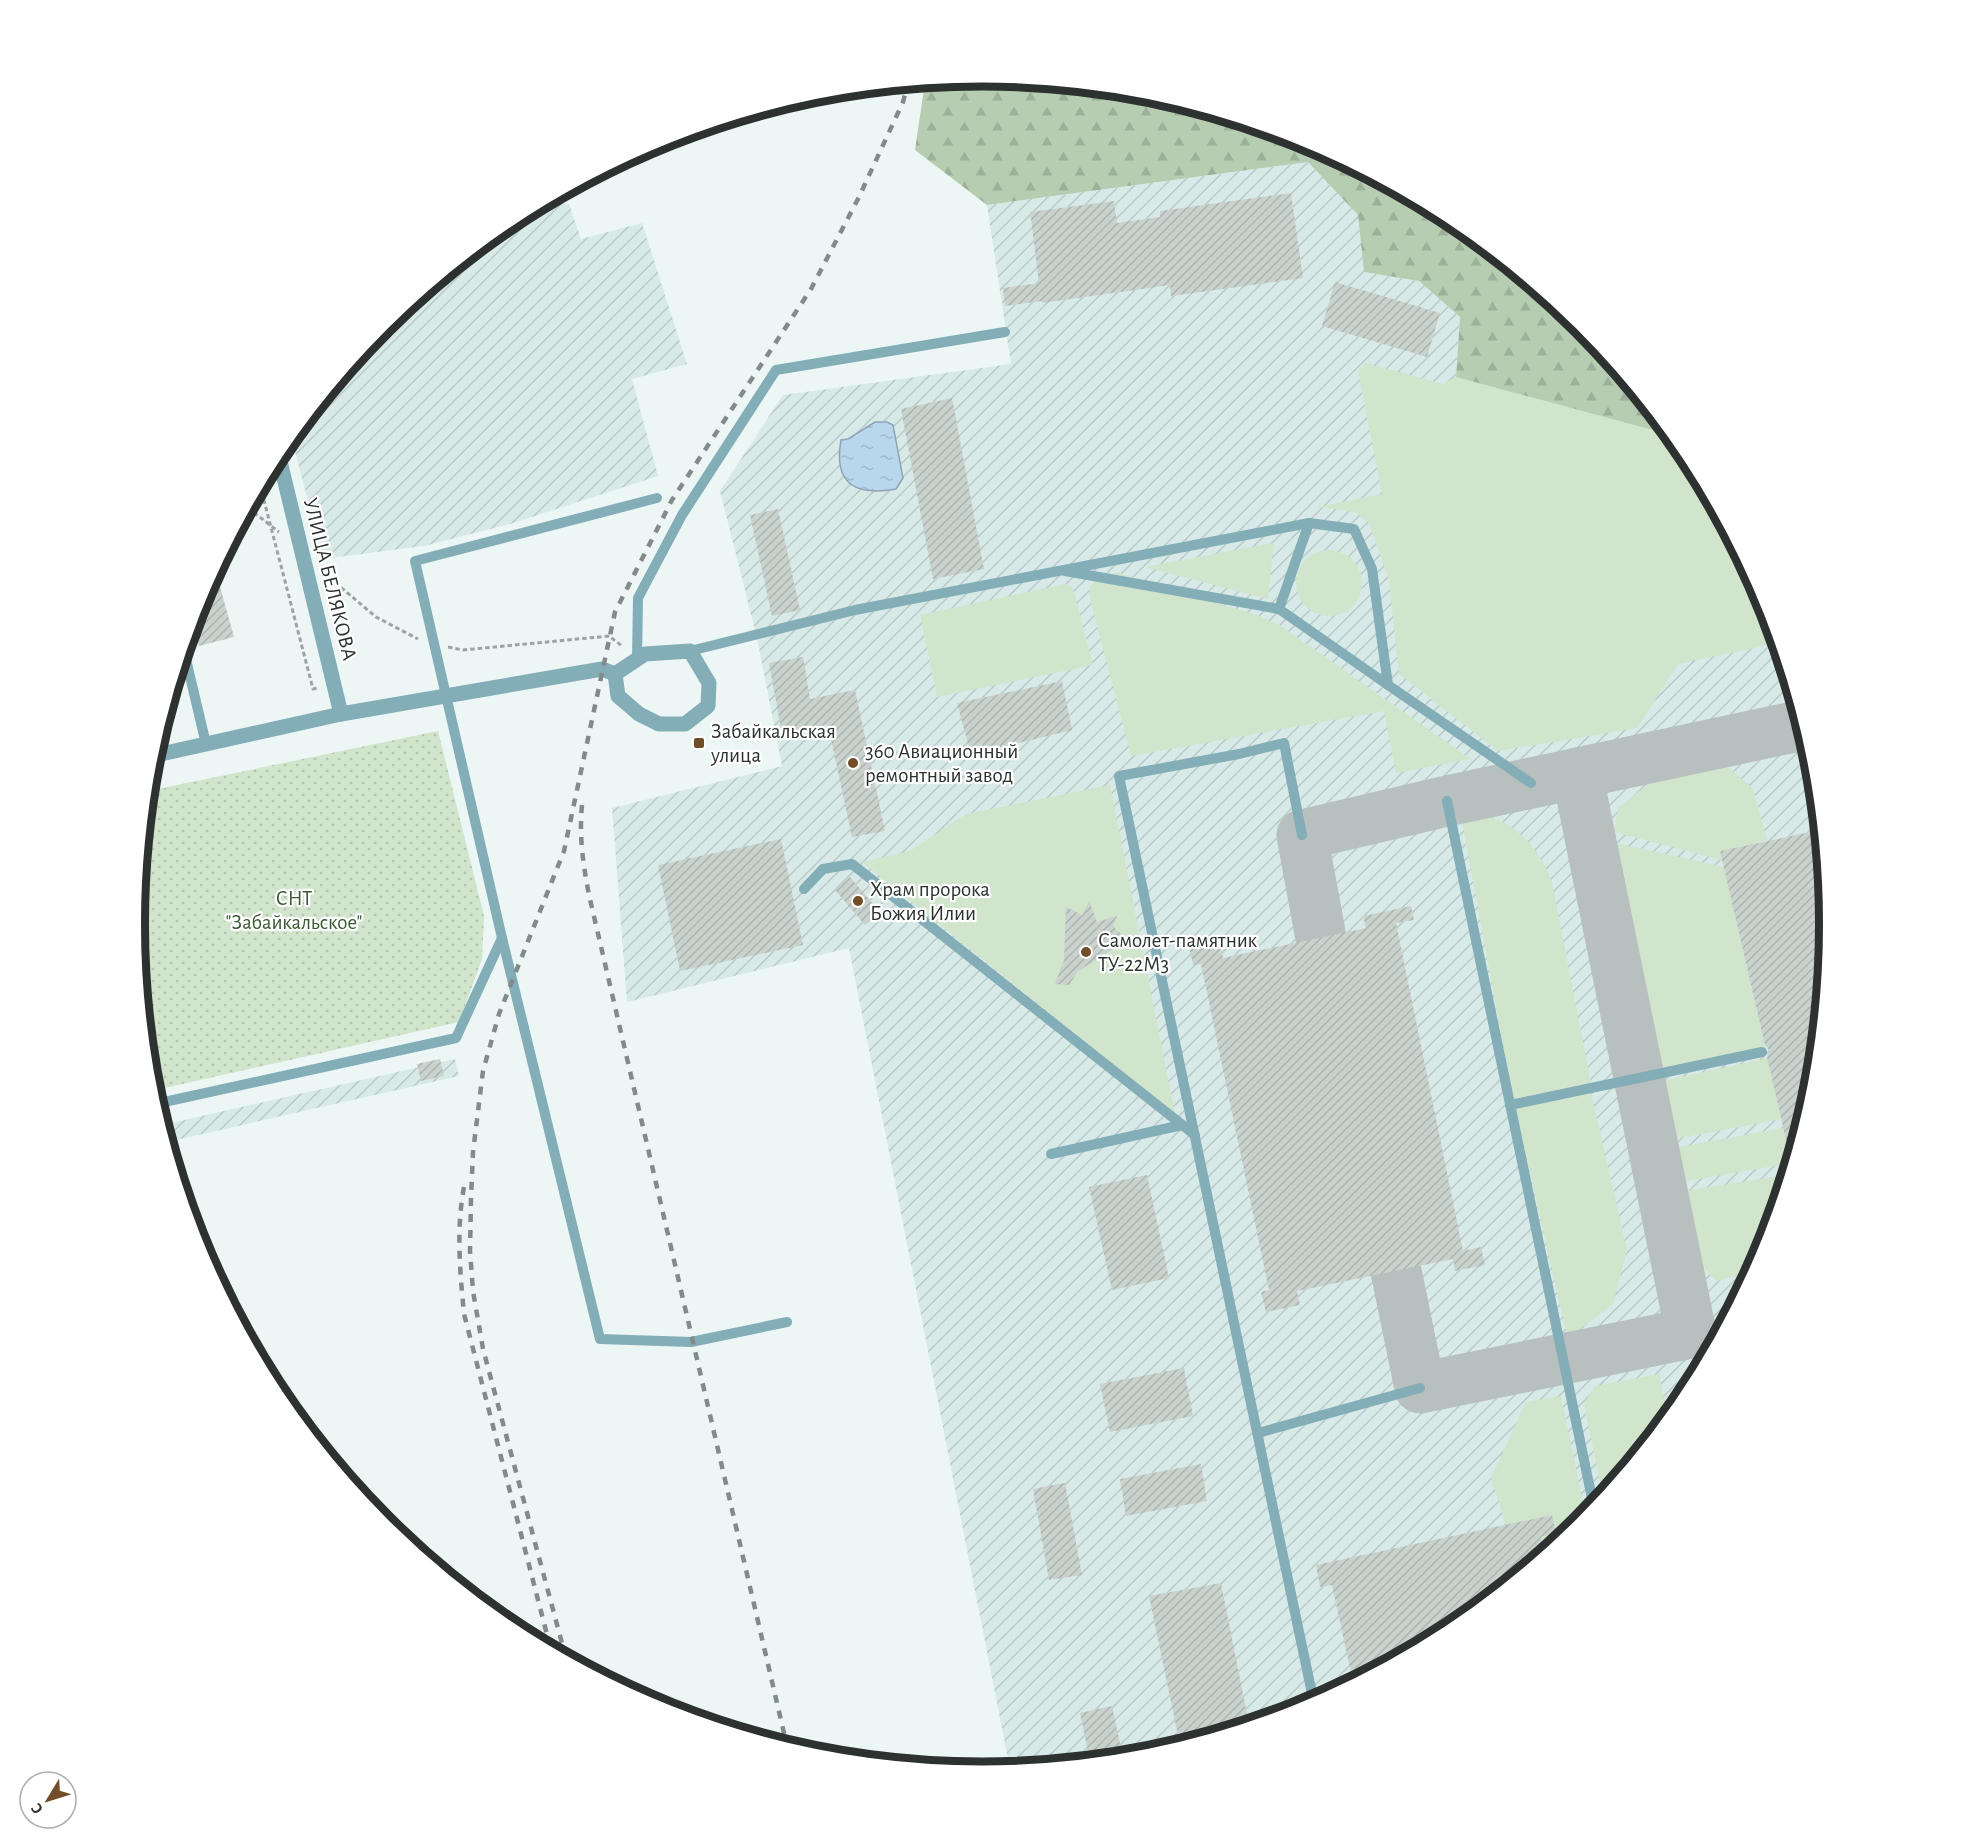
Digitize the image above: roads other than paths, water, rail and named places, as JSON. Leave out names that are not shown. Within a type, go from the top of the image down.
[{"type":"street","name":"УЛИЦА БЕЛЯКОВА","points":[[281,467],[341,714]]},
{"type":"street","points":[[690,651],[709,683],[708,706],[685,724],[659,724],[639,714],[618,696],[615,674],[645,654],[690,651]]},
{"type":"street","points":[[163,754],[341,714],[602,669],[615,674]]},
{"type":"lane","points":[[637,659],[638,597],[682,514],[776,370],[1005,332]]},
{"type":"lane","points":[[657,498],[415,561],[502,938],[600,1339],[691,1342],[787,1322]]},
{"type":"lane","points":[[1279,609],[1309,523]]},
{"type":"lane","points":[[690,651],[855,610],[1309,523],[1354,529],[1372,569],[1388,685]]},
{"type":"lane","points":[[1058,570],[1279,609],[1531,783]]},
{"type":"lane","points":[[187,663],[206,744]]},
{"type":"lane","points":[[1302,835],[1284,743],[1119,777],[1312,1693]]},
{"type":"lane","points":[[1447,801],[1592,1497]]},
{"type":"lane","points":[[804,889],[823,869],[852,864],[1195,1135]]},
{"type":"lane","points":[[165,1102],[456,1038],[502,938]]},
{"type":"lane","points":[[1510,1105],[1762,1052]]},
{"type":"lane","points":[[1051,1154],[1182,1125]]},
{"type":"lane","points":[[1258,1433],[1420,1388]]},
{"type":"water","points":[[875,422],[887,422],[893,425],[903,478],[896,489],[869,491],[859,488],[850,484],[841,468],[839,455],[841,440],[848,439]]},
{"type":"railway","points":[[564,1649],[483,1349],[473,1291],[470,1251],[473,1152],[483,1071],[499,1014],[564,851],[615,612],[672,500],[811,289],[859,197],[906,91]]},
{"type":"railway","points":[[582,805],[582,850],[589,895],[785,1737]]},
{"type":"railway","points":[[464,1187],[459,1235],[464,1314],[548,1640]]},
{"type":"place","name":"Забайкальская улица","points":[[699,743]]},
{"type":"place","name":"360 Авиационный ремонтный завод","points":[[853,763]]},
{"type":"place","name":"Храм пророка Божия Илии","points":[[858,901]]},
{"type":"place","name":"Самолет-памятник ТУ-22М3","points":[[1086,952]]},
{"type":"park label","name":"СНТ \"Забайкальское\"","points":[[294,910]]}]
